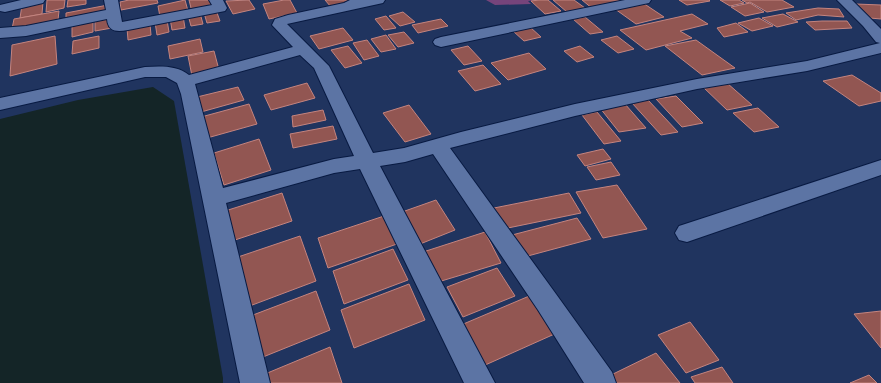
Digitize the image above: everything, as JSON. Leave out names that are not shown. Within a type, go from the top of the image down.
[{"type":"street","points":[[0,32],[3,28],[5,4],[38,0]]},
{"type":"street","points":[[378,0],[356,2],[280,22],[279,25],[321,66],[366,160],[480,383]]},
{"type":"street","points":[[441,42],[556,20],[644,0]]},
{"type":"street","points":[[844,0],[868,22],[881,39]]},
{"type":"street","points":[[0,32],[26,31],[112,6],[115,25],[118,27],[128,26],[218,4],[224,22]]},
{"type":"street","points":[[214,198],[334,166],[405,155],[575,110],[697,84],[807,66],[881,48]]},
{"type":"street","points":[[186,82],[304,49]]},
{"type":"street","points":[[0,104],[145,72],[166,71],[179,76],[186,82],[214,198],[255,383]]},
{"type":"street","points":[[437,146],[547,302],[600,383]]},
{"type":"street","points":[[687,233],[881,167]]},
{"type":"shaded area","points":[[486,0],[539,0],[528,1],[531,4],[495,5]]},
{"type":"shaded area","points":[[153,87],[174,101],[223,383],[0,383],[0,119],[78,100]]},
{"type":"building","points":[[47,0],[65,0],[64,8],[46,12]]},
{"type":"building","points":[[68,0],[86,0],[86,4],[67,7]]},
{"type":"building","points":[[129,0],[157,0],[158,3],[121,10],[120,2]]},
{"type":"building","points":[[185,0],[188,11],[160,17],[158,6]]},
{"type":"building","points":[[189,0],[213,0],[215,8],[192,12]]},
{"type":"building","points":[[249,0],[255,9],[233,14],[226,1]]},
{"type":"building","points":[[290,0],[297,13],[269,19],[263,4]]},
{"type":"building","points":[[325,0],[351,0],[353,2],[331,7]]},
{"type":"building","points":[[548,0],[561,11],[545,14],[531,1]]},
{"type":"building","points":[[553,0],[574,0],[585,8],[567,12]]},
{"type":"building","points":[[582,0],[637,0],[593,9]]},
{"type":"building","points":[[679,0],[709,0],[710,1],[687,5]]},
{"type":"building","points":[[720,0],[739,0],[744,3],[730,6]]},
{"type":"building","points":[[742,0],[782,0],[794,7],[767,12],[750,2],[747,3]]},
{"type":"building","points":[[43,2],[42,14],[20,18],[22,5]]},
{"type":"building","points":[[643,3],[664,17],[636,24],[615,9]]},
{"type":"building","points":[[750,3],[764,12],[745,16],[731,7]]},
{"type":"building","points":[[856,4],[881,5],[881,19],[870,18]]},
{"type":"building","points":[[108,5],[108,13],[66,21],[66,13]]},
{"type":"building","points":[[818,8],[839,9],[844,17],[818,15],[796,20],[786,13]]},
{"type":"building","points":[[216,10],[220,21],[207,23],[204,13]]},
{"type":"building","points":[[59,11],[58,20],[12,29],[14,19]]},
{"type":"building","points":[[403,12],[415,22],[400,26],[389,16]]},
{"type":"building","points":[[200,13],[203,24],[191,26],[188,15]]},
{"type":"building","points":[[692,14],[708,24],[680,31],[692,38],[646,50],[620,30]]},
{"type":"building","points":[[783,14],[798,22],[777,27],[762,18]]},
{"type":"building","points":[[183,16],[185,28],[172,30],[170,18]]},
{"type":"building","points":[[386,16],[396,28],[384,30],[375,19]]},
{"type":"building","points":[[111,17],[112,28],[95,31],[95,20]]},
{"type":"building","points":[[585,17],[603,32],[590,34],[573,19]]},
{"type":"building","points":[[759,18],[773,26],[752,31],[738,23]]},
{"type":"building","points":[[93,19],[93,32],[72,37],[72,23]]},
{"type":"building","points":[[441,19],[448,26],[418,33],[412,25]]},
{"type":"building","points":[[167,20],[169,32],[157,35],[155,22]]},
{"type":"building","points":[[847,21],[852,28],[815,30],[806,22]]},
{"type":"building","points":[[736,23],[748,32],[724,37],[717,28]]},
{"type":"building","points":[[150,24],[151,35],[128,40],[127,28]]},
{"type":"building","points":[[530,27],[541,37],[524,41],[513,31]]},
{"type":"building","points":[[343,28],[353,40],[319,49],[310,36]]},
{"type":"building","points":[[404,32],[414,43],[398,47],[388,35]]},
{"type":"building","points":[[386,35],[396,49],[381,52],[371,39]]},
{"type":"building","points":[[55,36],[57,64],[10,76],[12,45]]},
{"type":"building","points":[[99,36],[99,48],[72,54],[73,41]]},
{"type":"building","points":[[617,36],[634,49],[618,53],[601,40]]},
{"type":"building","points":[[200,39],[203,52],[170,59],[168,46]]},
{"type":"building","points":[[367,40],[379,56],[364,60],[353,43]]},
{"type":"building","points":[[696,40],[735,68],[702,75],[665,46]]},
{"type":"building","points":[[348,46],[362,63],[345,68],[331,50]]},
{"type":"building","points":[[468,46],[482,61],[464,65],[451,50]]},
{"type":"building","points":[[580,46],[594,57],[577,62],[564,51]]},
{"type":"building","points":[[214,51],[219,70],[192,76],[188,56]]},
{"type":"building","points":[[529,53],[546,69],[508,80],[491,63]]},
{"type":"building","points":[[483,65],[501,84],[475,91],[458,71]]},
{"type":"building","points":[[852,75],[881,93],[881,101],[859,106],[823,81]]},
{"type":"building","points":[[307,83],[315,98],[271,110],[264,95]]},
{"type":"building","points":[[727,83],[752,105],[727,110],[703,87]]},
{"type":"building","points":[[238,87],[244,100],[201,112],[197,97]]},
{"type":"building","points":[[676,96],[703,123],[682,127],[656,99]]},
{"type":"building","points":[[648,100],[678,132],[661,135],[632,103]]},
{"type":"building","points":[[249,104],[257,124],[207,138],[201,117]]},
{"type":"building","points":[[625,104],[646,128],[619,132],[600,108]]},
{"type":"building","points":[[409,105],[431,134],[405,142],[383,113]]},
{"type":"building","points":[[758,108],[779,127],[754,132],[733,113]]},
{"type":"building","points":[[323,110],[326,120],[293,127],[292,116]]},
{"type":"building","points":[[597,112],[621,141],[604,144],[582,115]]},
{"type":"building","points":[[333,126],[337,139],[293,148],[290,134]]},
{"type":"building","points":[[259,139],[271,170],[224,185],[214,153]]},
{"type":"building","points":[[603,149],[611,159],[585,166],[577,155]]},
{"type":"building","points":[[611,162],[620,175],[596,180],[587,167]]},
{"type":"building","points":[[617,185],[647,229],[603,238],[576,192]]},
{"type":"building","points":[[282,193],[292,221],[232,241],[225,211]]},
{"type":"building","points":[[569,193],[581,213],[503,229],[494,208]]},
{"type":"building","points":[[436,200],[455,230],[420,244],[402,212]]},
{"type":"building","points":[[384,216],[397,244],[328,268],[318,238]]},
{"type":"building","points":[[577,218],[591,239],[524,257],[512,235]]},
{"type":"building","points":[[485,232],[501,263],[438,282],[423,252]]},
{"type":"building","points":[[300,236],[316,281],[247,307],[235,258]]},
{"type":"building","points":[[393,249],[408,280],[344,304],[333,271]]},
{"type":"building","points":[[497,268],[515,296],[463,317],[447,287]]},
{"type":"building","points":[[409,284],[425,320],[354,348],[341,310]]},
{"type":"building","points":[[316,291],[330,330],[263,357],[253,315]]},
{"type":"building","points":[[534,294],[559,332],[483,366],[461,325]]},
{"type":"building","points":[[881,311],[881,348],[854,314]]},
{"type":"building","points":[[690,322],[719,360],[686,373],[658,335]]},
{"type":"building","points":[[330,347],[342,383],[267,383],[265,374]]},
{"type":"building","points":[[656,353],[680,383],[614,383],[609,376]]},
{"type":"building","points":[[722,367],[733,383],[695,383],[691,377]]},
{"type":"building","points":[[869,375],[877,383],[850,383]]}]
